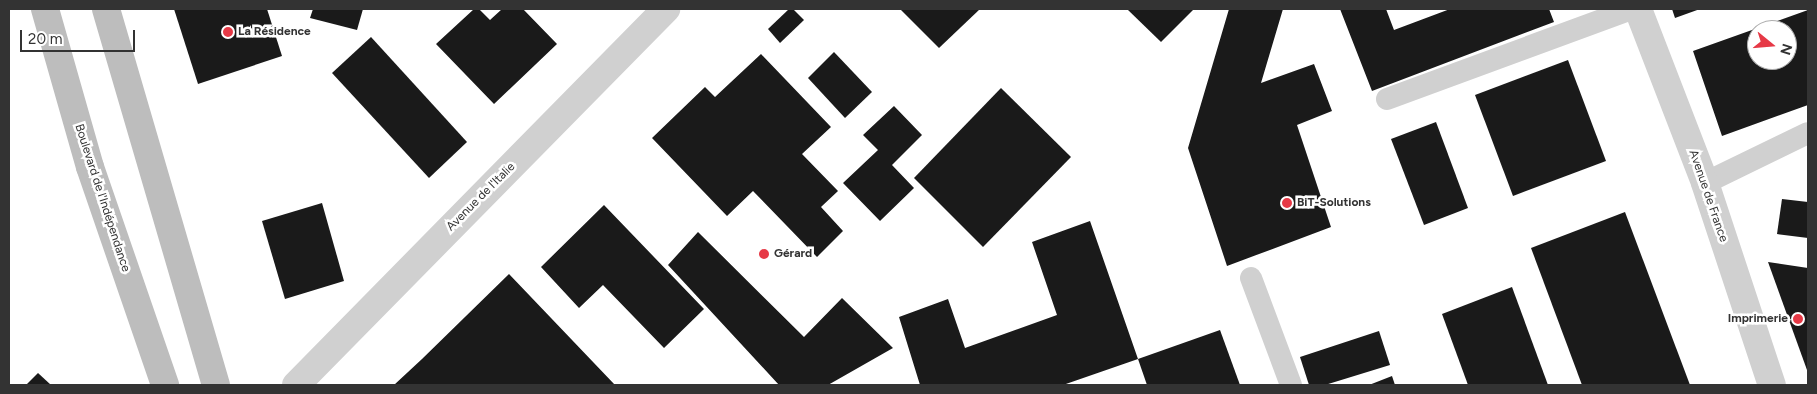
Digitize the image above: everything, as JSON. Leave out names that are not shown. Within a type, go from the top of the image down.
[{"type":"street","name":"Boulevard de l'Indépendance","points":[[45,9],[90,166],[165,385]]},
{"type":"street","points":[[106,9],[216,385]]},
{"type":"street","name":"Avenue de l'Italie","points":[[296,385],[666,9]]},
{"type":"street","name":"Avenue de France","points":[[1638,9],[1705,182],[1772,385]]},
{"type":"lane","points":[[1387,100],[1631,9]]},
{"type":"lane","points":[[1705,182],[1808,133]]},
{"type":"lane","points":[[1251,278],[1291,385]]},
{"type":"building","name":"La Résidence","points":[[174,9],[267,9],[282,56],[198,84]]},
{"type":"building","points":[[313,9],[363,9],[357,30],[310,18]]},
{"type":"building","points":[[474,9],[479,9],[490,20],[502,9],[523,9],[557,44],[494,104],[436,44]]},
{"type":"building","points":[[789,9],[793,9],[804,20],[780,43],[768,29]]},
{"type":"building","points":[[900,9],[980,9],[939,48]]},
{"type":"building","points":[[1127,9],[1194,9],[1161,42]]},
{"type":"building","points":[[1229,9],[1283,9],[1261,83],[1314,64],[1332,111],[1297,125],[1331,227],[1227,266],[1188,148]]},
{"type":"building","points":[[1340,9],[1386,9],[1394,30],[1450,9],[1549,9],[1554,22],[1372,91]]},
{"type":"building","points":[[1672,9],[1700,9],[1675,18]]},
{"type":"building","points":[[1808,10],[1808,105],[1722,136],[1693,51],[1747,32],[1747,70],[1797,70],[1797,20],[1780,20]]},
{"type":"building","points":[[371,37],[467,142],[429,178],[332,73]]},
{"type":"building","points":[[834,52],[872,92],[845,118],[808,78]]},
{"type":"building","points":[[761,54],[831,127],[802,154],[838,191],[821,207],[843,231],[817,257],[753,191],[727,216],[652,138],[705,87],[715,97]]},
{"type":"building","points":[[1568,60],[1606,161],[1513,196],[1475,95]]},
{"type":"building","points":[[1001,88],[1071,157],[983,247],[914,178]]},
{"type":"building","points":[[894,106],[922,135],[892,165],[914,188],[880,221],[843,183],[878,150],[863,135]]},
{"type":"building","points":[[1436,122],[1468,208],[1424,225],[1391,139]]},
{"type":"building","points":[[1782,199],[1808,202],[1808,238],[1777,234]]},
{"type":"building","points":[[322,203],[344,281],[285,299],[262,221]]},
{"type":"building","points":[[604,205],[704,309],[664,348],[603,285],[579,308],[541,267]]},
{"type":"building","points":[[1625,212],[1690,385],[1582,385],[1531,248]]},
{"type":"building","points":[[1090,221],[1138,359],[1063,385],[920,385],[899,317],[948,299],[965,348],[1057,315],[1032,242]]},
{"type":"building","points":[[698,232],[804,337],[842,298],[893,348],[828,385],[779,385],[668,265]]},
{"type":"building","name":"Imprimerie","points":[[1768,262],[1808,268],[1807,370]]},
{"type":"building","points":[[509,274],[615,385],[394,385],[422,359]]},
{"type":"building","points":[[1512,287],[1548,385],[1468,385],[1442,314]]},
{"type":"building","points":[[1220,330],[1240,385],[1147,385],[1138,359]]},
{"type":"building","points":[[1379,331],[1390,365],[1325,385],[1309,385],[1300,357]]},
{"type":"building","points":[[38,373],[51,385],[26,385]]},
{"type":"building","points":[[1392,376],[1395,385],[1369,385]]},
{"type":"place","name":"La Résidence","points":[[228,32]]},
{"type":"place","name":"BiT-Solutions","points":[[1287,203]]},
{"type":"place","name":"Gérard","points":[[764,254]]},
{"type":"place","name":"Imprimerie","points":[[1798,319]]}]
